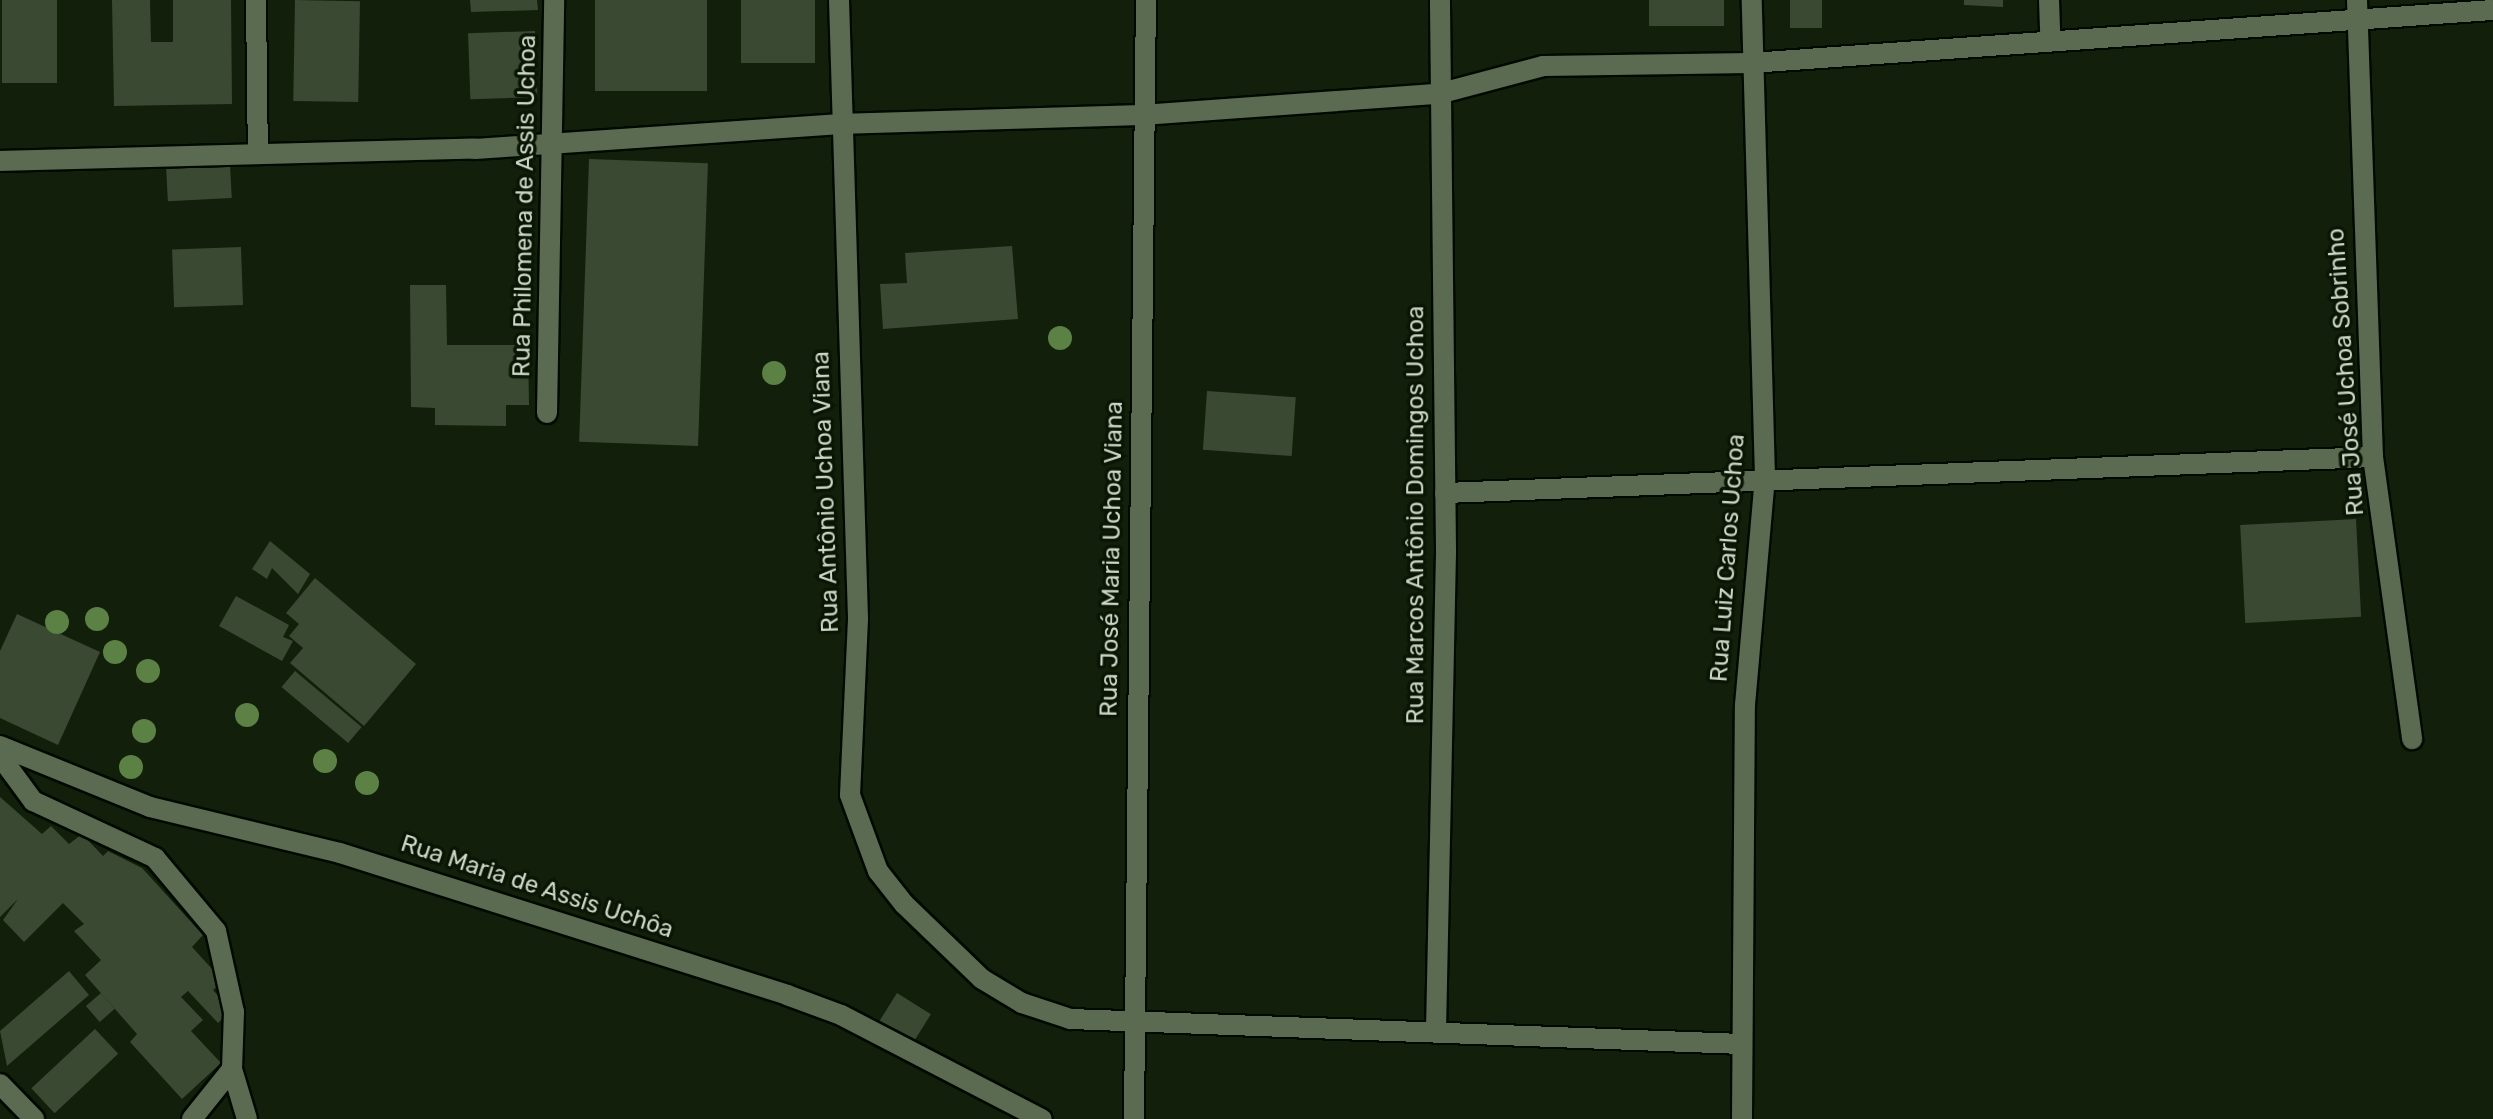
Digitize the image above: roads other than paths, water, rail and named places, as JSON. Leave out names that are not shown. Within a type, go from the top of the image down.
[{"type":"street","points":[[256,0],[258,154]]},
{"type":"street","name":"Rua Philomena de Assis Uchoa","points":[[547,413],[554,0]]},
{"type":"street","name":"Rua Antônio Uchoa Viana","points":[[839,0],[838,124],[858,619],[850,795],[878,871],[948,950],[1022,1003],[1070,1019],[1436,1030],[1742,1044]]},
{"type":"street","name":"Rua José Maria Uchoa Viana","points":[[1134,1119],[1138,1023],[1142,115],[1146,0]]},
{"type":"street","name":"Rua Marcos Antônio Domingos Uchoa","points":[[1436,1030],[1445,493],[1438,94],[1440,0]]},
{"type":"street","name":"Rua Luiz Carlos Uchoa","points":[[1742,1119],[1745,705],[1765,477],[1751,63],[1752,0]]},
{"type":"street","points":[[2049,0],[2050,37]]},
{"type":"street","name":"Rua José Uchoa Sobrinho","points":[[2357,0],[2373,457],[2412,739]]},
{"type":"street","points":[[0,161],[552,143],[838,124],[1142,115],[1438,94],[1543,66],[1751,63],[2050,37],[2357,21],[2493,10]]},
{"type":"street","points":[[1445,493],[1765,477],[2373,457]]},
{"type":"street","name":"Rua Maria de Assis Uchôa","points":[[0,746],[150,807],[383,865],[787,995],[841,1015],[1042,1119]]},
{"type":"street","points":[[0,756],[33,801],[155,858],[209,920],[221,943],[234,1012],[232,1069],[247,1119]]},
{"type":"street","points":[[192,1119],[232,1069]]},
{"type":"street","points":[[0,1084],[34,1119]]}]
